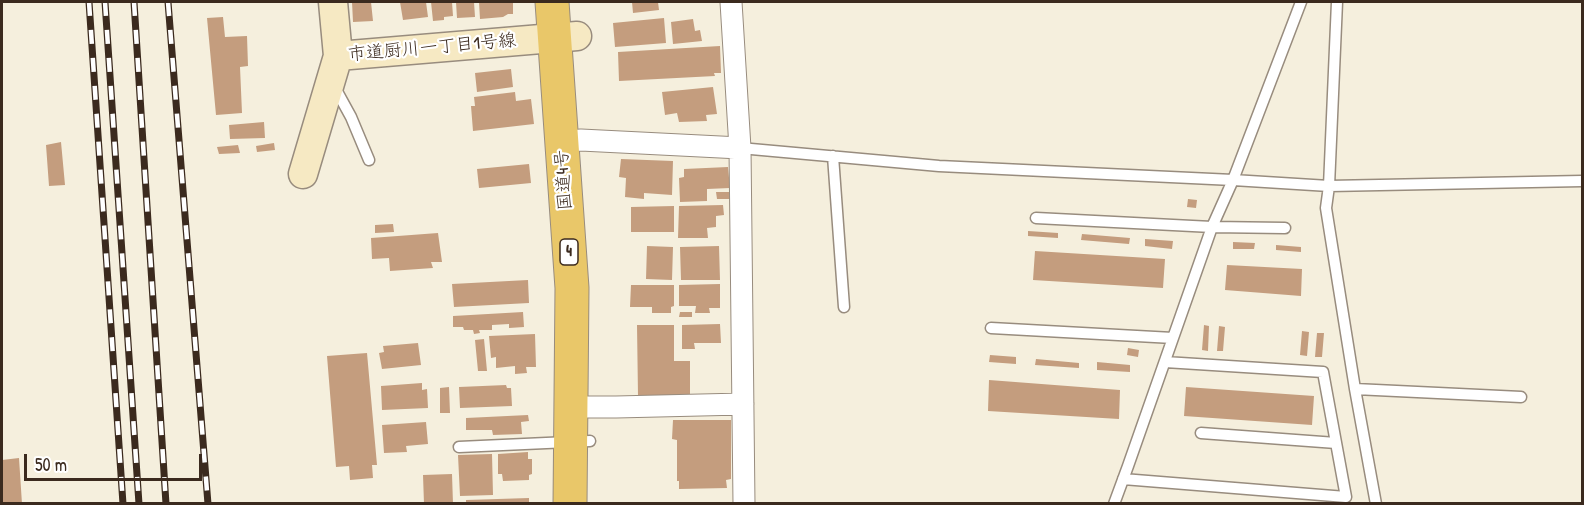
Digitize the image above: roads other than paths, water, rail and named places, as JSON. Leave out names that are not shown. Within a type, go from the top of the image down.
[{"type":"highway","name":"国道4号","points":[[552,2],[566,37]]},
{"type":"highway","name":"国道4号","points":[[570,504],[580,441],[581,407],[572,288],[571,141],[566,37],[574,2]]},
{"type":"highway","name":"国道4号","points":[[580,441],[590,504]]},
{"type":"street","points":[[333,2],[335,68]]},
{"type":"street","points":[[731,2],[740,148],[744,504]]},
{"type":"street","name":"市道厨川一丁目1号線","points":[[303,174],[335,68],[566,37]]},
{"type":"street","points":[[571,141],[740,148]]},
{"type":"street","points":[[581,407],[743,404]]},
{"type":"lane","points":[[1114,504],[1212,226],[1233,180],[1302,2]]},
{"type":"lane","points":[[1337,2],[1329,186],[1326,208],[1354,388],[1376,504]]},
{"type":"lane","points":[[335,68],[351,117],[369,160]]},
{"type":"lane","points":[[740,148],[939,166],[1329,186],[1582,181]]},
{"type":"lane","points":[[833,156],[844,307]]},
{"type":"lane","points":[[1036,218],[1285,228]]},
{"type":"lane","points":[[991,328],[1173,338]]},
{"type":"lane","points":[[1123,479],[1346,497],[1323,372],[1165,362]]},
{"type":"lane","points":[[1354,388],[1521,397]]},
{"type":"lane","points":[[1201,433],[1336,443]]},
{"type":"lane","points":[[459,447],[580,441]]},
{"type":"railway","points":[[89,2],[123,504]]},
{"type":"railway","points":[[105,2],[139,504]]},
{"type":"railway","points":[[134,2],[166,504]]},
{"type":"railway","points":[[168,2],[208,504]]}]
